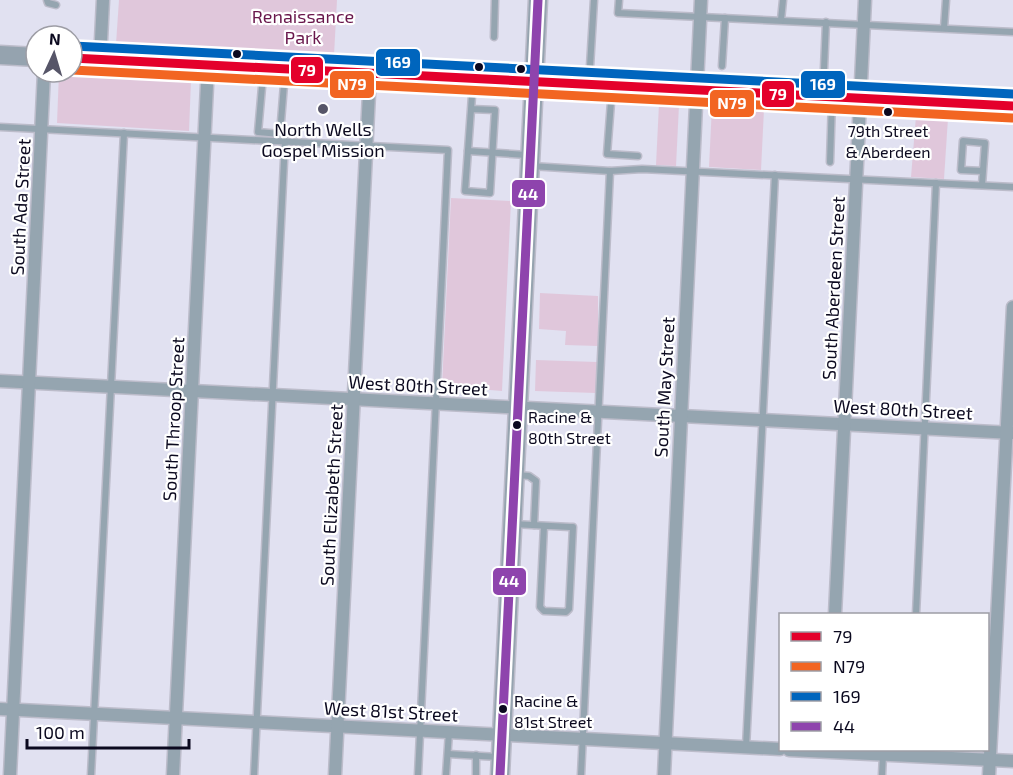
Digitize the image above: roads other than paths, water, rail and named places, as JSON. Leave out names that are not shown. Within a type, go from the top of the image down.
[{"type":"main road","points":[[501,766],[538,0]]},
{"type":"main road","points":[[0,55],[24,56]]},
{"type":"main road","points":[[84,59],[1013,106]]},
{"type":"street","points":[[100,60],[103,0]]},
{"type":"street","name":"South May Street","points":[[664,775],[701,0]]},
{"type":"street","name":"South Aberdeen Street","points":[[835,613],[865,0]]},
{"type":"street","name":"South Throop Street","points":[[173,775],[208,65]]},
{"type":"street","name":"South Elizabeth Street","points":[[335,775],[370,73]]},
{"type":"street","name":"South Ada Street","points":[[10,775],[44,84]]},
{"type":"street","points":[[989,775],[1010,433],[1013,307]]},
{"type":"street","name":"West 80th Street","points":[[0,381],[1010,433]]},
{"type":"street","name":"West 81st Street","points":[[0,709],[779,749]]},
{"type":"street","points":[[829,751],[883,754],[909,752],[1013,761]]},
{"type":"lane","points":[[47,0],[48,3],[56,5]]},
{"type":"lane","points":[[494,37],[495,0]]},
{"type":"lane","points":[[589,84],[594,0]]},
{"type":"lane","points":[[619,0],[618,13],[1013,32]]},
{"type":"lane","points":[[782,20],[783,0]]},
{"type":"lane","points":[[944,28],[946,0]]},
{"type":"lane","points":[[722,66],[724,18]]},
{"type":"lane","points":[[824,69],[826,22]]},
{"type":"lane","points":[[262,87],[258,132],[280,134],[285,69]]},
{"type":"lane","points":[[471,109],[495,110],[489,193],[465,191],[473,78]]},
{"type":"lane","points":[[612,85],[607,154],[638,156]]},
{"type":"lane","points":[[830,162],[832,96]]},
{"type":"lane","points":[[0,127],[448,150],[418,775]]},
{"type":"lane","points":[[91,775],[124,133]]},
{"type":"lane","points":[[254,775],[285,141]]},
{"type":"lane","points":[[982,185],[983,171],[985,142],[963,141],[961,170],[983,171]]},
{"type":"lane","points":[[468,151],[610,171],[642,169],[1013,187]]},
{"type":"lane","points":[[581,775],[610,171]]},
{"type":"lane","points":[[746,747],[775,175]]},
{"type":"lane","points":[[916,613],[936,183]]},
{"type":"lane","points":[[515,475],[530,476],[535,479],[534,525]]},
{"type":"lane","points":[[512,524],[572,527],[566,612],[543,611],[540,607],[544,526]]},
{"type":"lane","points":[[446,775],[449,732]]},
{"type":"lane","points":[[448,754],[476,755],[501,766]]},
{"type":"lane","points":[[882,775],[883,754]]},
{"type":"lane","points":[[476,755],[476,775]]},
{"type":"place","name":"North Wells Gospel Mission","points":[[323,109]]},
{"type":"place","name":"79th Street & Aberdeen","points":[[888,112]]},
{"type":"place","name":"Racine & 80th Street","points":[[517,425]]},
{"type":"place","name":"Racine & 81st Street","points":[[503,709]]},
{"type":"park label","name":"Renaissance Park","points":[[303,26]]}]
